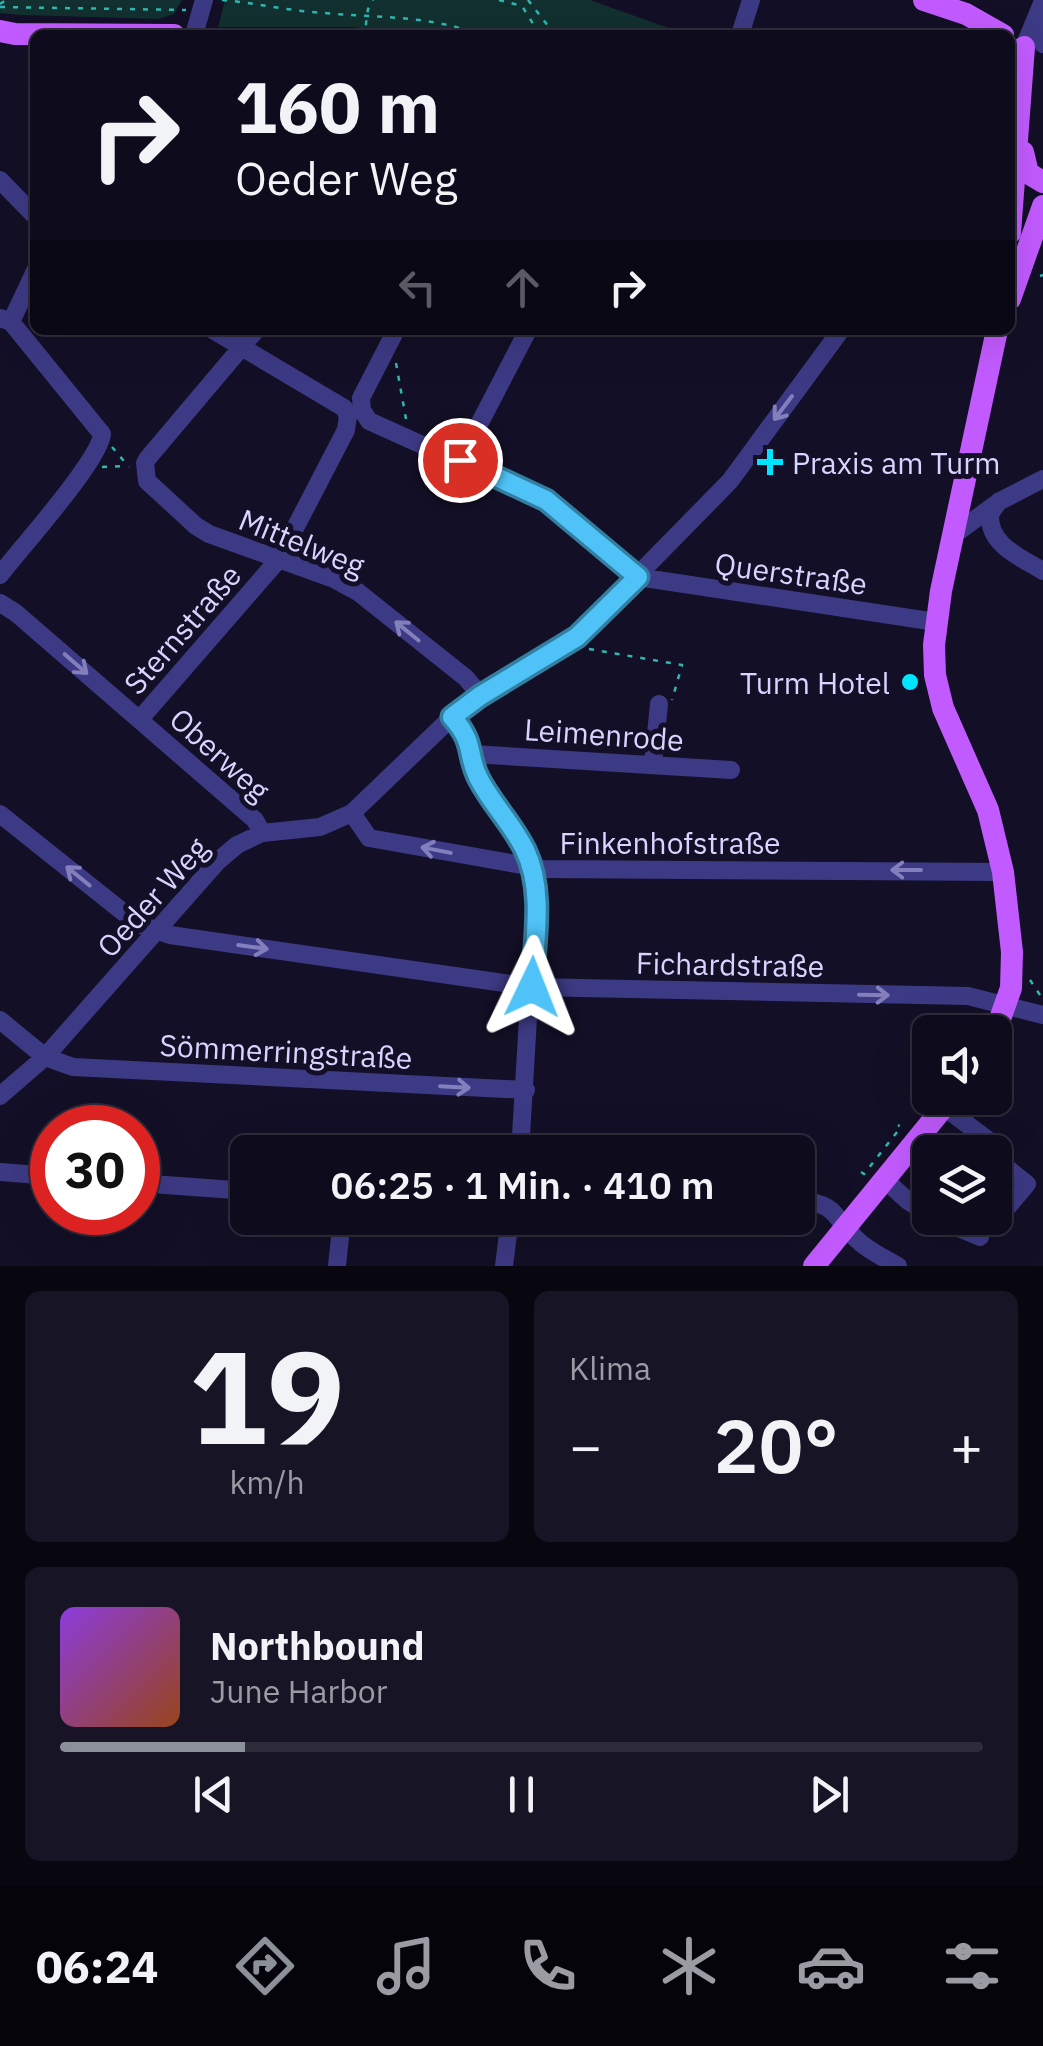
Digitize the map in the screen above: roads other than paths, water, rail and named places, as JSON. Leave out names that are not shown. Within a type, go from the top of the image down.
[{"type":"main road","points":[[924,0],[966,14],[997,30]]},
{"type":"main road","points":[[5,34],[30,34]]},
{"type":"main road","points":[[1015,269],[1021,232],[1015,146],[1020,42]]},
{"type":"main road","points":[[1020,90],[1043,72]]},
{"type":"main road","points":[[1015,146],[1028,173],[1043,182]]},
{"type":"main road","points":[[1021,232],[1043,206]]},
{"type":"main road","points":[[996,335],[936,622],[935,676],[943,708],[988,810],[1003,872],[1012,952],[1011,988],[1002,1015]]},
{"type":"main road","points":[[817,1266],[938,1115]]},
{"type":"street","points":[[195,30],[204,0]]},
{"type":"street","points":[[741,30],[750,0]]},
{"type":"street","points":[[1020,42],[1039,22],[1043,1]]},
{"type":"street","points":[[1012,30],[1039,22]]},
{"type":"street","points":[[0,180],[30,211]]},
{"type":"street","points":[[0,575],[101,444],[102,434],[6,320],[30,280]]},
{"type":"street","points":[[221,335],[344,408],[546,500],[638,577]]},
{"type":"street","points":[[241,347],[252,335]]},
{"type":"street","points":[[383,335],[386,350]]},
{"type":"street","name":"Sternstraße","points":[[140,719],[279,559],[394,335]]},
{"type":"street","points":[[460,460],[525,335]]},
{"type":"street","name":"Oeder Weg","points":[[0,1096],[46,1057],[218,861],[237,845],[262,833],[320,827],[352,813],[452,717],[577,637],[730,481],[838,335]]},
{"type":"street","name":"Mittelweg","points":[[241,347],[140,470],[196,526],[334,578],[358,592],[466,678],[480,696]]},
{"type":"street","points":[[955,534],[1000,501],[1043,479]]},
{"type":"street","points":[[1000,501],[990,514],[998,542],[1043,571]]},
{"type":"street","name":"Querstraße","points":[[638,577],[813,594],[835,607],[936,622]]},
{"type":"street","name":"Oberweg","points":[[0,602],[255,820],[262,833]]},
{"type":"street","points":[[653,764],[658,704]]},
{"type":"street","points":[[452,717],[468,739],[477,776],[525,849],[536,885],[522,1135]]},
{"type":"street","name":"Leimenrode","points":[[474,754],[731,770]]},
{"type":"street","name":"Finkenhofstraße","points":[[352,813],[369,838],[532,868],[1003,872]]},
{"type":"street","points":[[0,814],[138,924],[156,932]]},
{"type":"street","name":"Fichardstraße","points":[[156,932],[532,987],[968,996],[1043,1015]]},
{"type":"street","points":[[0,1020],[46,1057]]},
{"type":"street","name":"Sömmerringstraße","points":[[46,1057],[73,1067],[526,1090]]},
{"type":"street","points":[[962,1115],[985,1135]]},
{"type":"street","points":[[0,1172],[30,1174]]},
{"type":"street","points":[[1012,1172],[1027,1184],[1012,1202]]},
{"type":"street","points":[[885,1180],[912,1204]]},
{"type":"street","points":[[160,1185],[230,1191]]},
{"type":"street","points":[[815,1202],[832,1208],[841,1235],[898,1266]]},
{"type":"street","points":[[337,1266],[340,1235]]},
{"type":"street","points":[[504,1266],[508,1235]]},
{"type":"street","points":[[975,1235],[980,1237]]},
{"type":"place","name":"Praxis am Turm","points":[[770,462]]},
{"type":"place","name":"Turm Hotel","points":[[910,682]]}]
